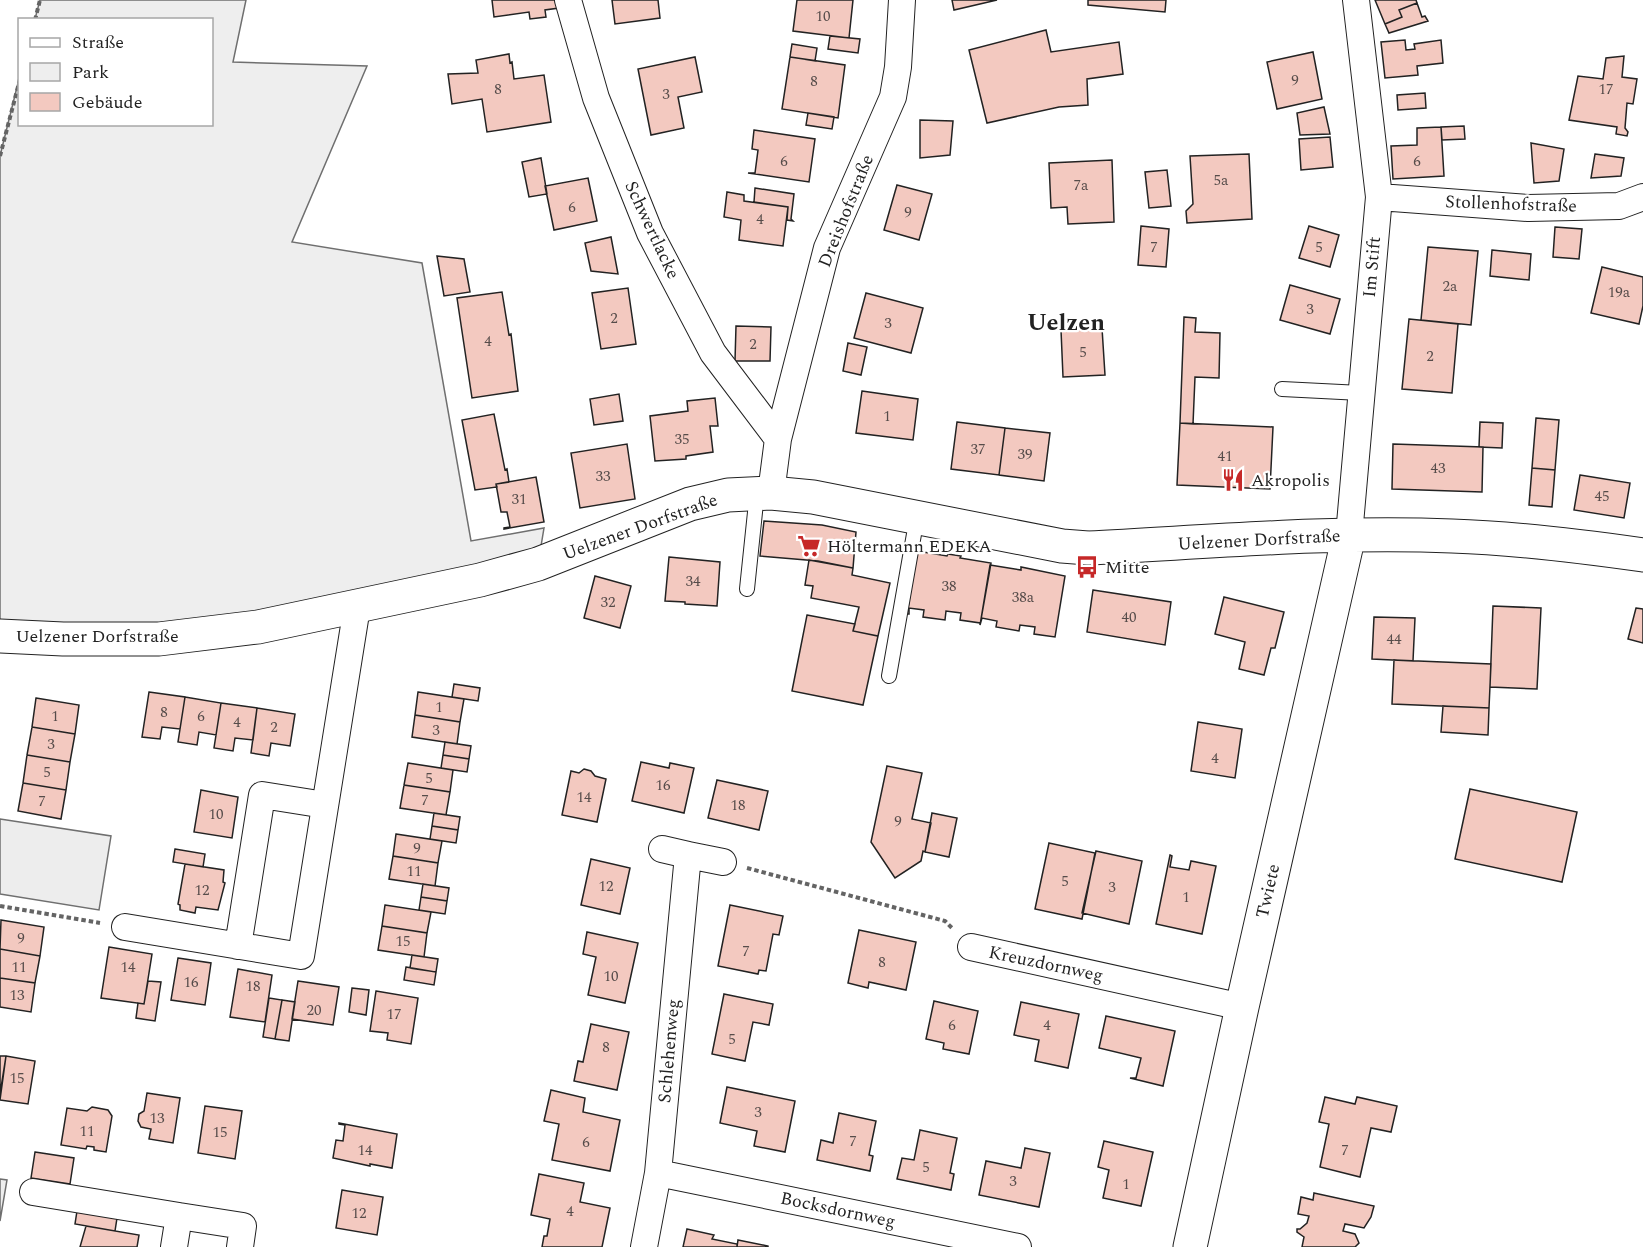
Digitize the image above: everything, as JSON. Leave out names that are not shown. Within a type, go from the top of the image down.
[{"type":"street","name":"Schwertlacke","points":[[568,0],[596,98],[650,233],[713,353],[778,439]]},
{"type":"street","name":"Dreishofstraße","points":[[764,493],[827,248],[893,97],[898,67],[902,0]]},
{"type":"street","name":"Im Stift","points":[[1349,535],[1378,197],[1356,0]]},
{"type":"street","name":"Stollenhofstraße","points":[[1378,197],[1528,208],[1619,206],[1643,197]]},
{"type":"street","name":"Uelzener Dorfstraße","points":[[0,636],[63,639],[159,639],[258,627],[480,580],[538,564],[690,504],[728,495],[764,493],[813,497],[1062,546],[1088,548],[1349,535],[1451,536],[1540,541],[1643,555]]},
{"type":"street","name":"Twiete","points":[[1190,1247],[1349,535]]},
{"type":"street","points":[[125,927],[301,956],[357,607]]},
{"type":"street","points":[[238,946],[262,795],[325,806]]},
{"type":"street","points":[[662,849],[723,862]]},
{"type":"street","name":"Schlehenweg","points":[[644,1247],[658,1173],[688,855]]},
{"type":"street","name":"Kreuzdornweg","points":[[971,948],[1242,1007]]},
{"type":"street","name":"Bocksdornweg","points":[[658,1173],[1018,1247]]},
{"type":"street","points":[[33,1192],[243,1226],[240,1247]]},
{"type":"street","points":[[174,1247],[179,1216]]},
{"type":"lane","points":[[1282,389],[1361,393]]},
{"type":"lane","points":[[747,589],[764,493]]},
{"type":"lane","points":[[889,676],[916,517]]},
{"type":"path","points":[[36,18],[40,0]]},
{"type":"path","points":[[0,156],[18,88]]},
{"type":"path","name":"Kreuzdornweg","points":[[723,862],[945,921],[971,948]]},
{"type":"path","points":[[0,906],[125,927]]},
{"type":"green space","points":[[40,0],[246,0],[233,62],[367,66],[292,242],[422,263],[471,541],[544,528],[538,564],[357,607],[0,636],[0,156],[18,83],[18,126],[213,126],[213,18],[35,18]]},
{"type":"green space","points":[[0,1179],[7,1180],[0,1221]]},
{"type":"shaded area","points":[[0,819],[111,836],[99,910],[0,894]]},
{"type":"building","points":[[492,0],[558,0],[559,8],[545,10],[546,17],[530,19],[529,12],[494,17]]},
{"type":"building","points":[[612,0],[658,0],[660,18],[615,24]]},
{"type":"building","points":[[797,0],[853,0],[849,38],[793,31]]},
{"type":"building","points":[[952,0],[997,0],[954,10]]},
{"type":"building","points":[[1088,0],[1166,0],[1165,12],[1088,5]]},
{"type":"building","points":[[1375,0],[1416,0],[1417,3],[1399,10],[1402,17],[1385,24]]},
{"type":"building","points":[[1417,3],[1422,17],[1425,16],[1428,21],[1389,33],[1385,24],[1402,17],[1399,10]]},
{"type":"building","points":[[1046,30],[1051,52],[1119,42],[1123,74],[1087,79],[1088,105],[1059,107],[987,123],[969,50]]},
{"type":"building","points":[[830,36],[860,39],[858,53],[828,49]]},
{"type":"building","points":[[1405,40],[1406,50],[1415,49],[1414,44],[1441,40],[1443,63],[1417,66],[1418,75],[1385,78],[1381,42]]},
{"type":"building","points":[[792,44],[817,48],[815,61],[790,57]]},
{"type":"building","points":[[1313,52],[1322,99],[1277,109],[1267,62]]},
{"type":"building","points":[[509,54],[514,79],[544,75],[551,122],[487,132],[482,99],[452,104],[448,74],[478,73],[476,60]]},
{"type":"building","points":[[1624,56],[1622,77],[1637,79],[1633,104],[1627,103],[1625,128],[1628,132],[1627,136],[1616,134],[1617,127],[1569,120],[1578,76],[1603,79],[1606,58]]},
{"type":"building","points":[[695,57],[702,92],[678,97],[684,128],[651,135],[638,69]]},
{"type":"building","points":[[790,57],[845,65],[838,118],[782,109]]},
{"type":"building","points":[[1425,93],[1426,108],[1398,110],[1397,95]]},
{"type":"building","points":[[1324,107],[1330,134],[1300,135],[1297,113]]},
{"type":"building","points":[[808,113],[834,117],[832,129],[806,125]]},
{"type":"building","points":[[920,120],[953,121],[950,155],[920,158]]},
{"type":"building","points":[[1464,126],[1465,139],[1442,140],[1441,127]]},
{"type":"building","points":[[1441,127],[1444,176],[1393,179],[1391,146],[1417,145],[1417,128]]},
{"type":"building","points":[[754,130],[815,139],[809,182],[748,173],[755,173],[758,150],[752,149]]},
{"type":"building","points":[[1330,137],[1333,167],[1301,170],[1299,139]]},
{"type":"building","points":[[1531,143],[1564,149],[1559,181],[1534,183]]},
{"type":"building","points":[[1249,154],[1252,219],[1187,223],[1186,211],[1193,204],[1190,156]]},
{"type":"building","points":[[1595,154],[1624,158],[1621,176],[1591,178]]},
{"type":"building","points":[[541,158],[547,194],[529,197],[522,162]]},
{"type":"building","points":[[1112,160],[1114,222],[1068,224],[1067,207],[1051,208],[1049,163]]},
{"type":"building","points":[[1167,170],[1171,206],[1149,208],[1145,172]]},
{"type":"building","points":[[588,178],[597,221],[554,230],[545,186]]},
{"type":"building","points":[[897,185],[932,194],[919,240],[884,230]]},
{"type":"building","points":[[755,188],[794,194],[791,219],[793,221],[787,220],[788,207],[754,202]]},
{"type":"building","points":[[727,192],[744,195],[744,201],[788,207],[783,246],[739,240],[741,220],[724,217]]},
{"type":"building","points":[[1141,226],[1169,229],[1166,267],[1138,265]]},
{"type":"building","points":[[1309,226],[1339,235],[1330,267],[1299,258]]},
{"type":"building","points":[[1555,227],[1582,229],[1579,259],[1553,257]]},
{"type":"building","points":[[611,237],[618,274],[591,271],[585,243]]},
{"type":"building","points":[[1428,247],[1478,251],[1471,325],[1421,320]]},
{"type":"building","points":[[1492,250],[1531,254],[1529,280],[1490,276]]},
{"type":"building","points":[[437,256],[464,259],[470,292],[444,296]]},
{"type":"building","points":[[1602,267],[1643,277],[1643,306],[1639,324],[1591,313]]},
{"type":"building","points":[[1290,285],[1340,299],[1330,334],[1280,320]]},
{"type":"building","points":[[628,288],[636,344],[601,349],[592,293]]},
{"type":"building","points":[[502,292],[509,335],[511,334],[518,391],[472,398],[457,298]]},
{"type":"building","points":[[866,293],[923,308],[911,353],[854,338]]},
{"type":"building","points":[[1184,317],[1196,318],[1195,332],[1220,333],[1219,378],[1195,377],[1193,424],[1180,423]]},
{"type":"building","points":[[1409,319],[1458,324],[1452,393],[1402,389]]},
{"type":"building","points":[[736,326],[771,327],[770,361],[735,361]]},
{"type":"building","points":[[1102,328],[1105,375],[1063,377],[1061,330]]},
{"type":"building","points":[[848,343],[867,347],[861,375],[843,371]]},
{"type":"building","points":[[862,391],[918,399],[913,440],[856,433]]},
{"type":"building","points":[[619,394],[623,421],[594,425],[590,399]]},
{"type":"building","points":[[715,398],[718,426],[710,426],[713,452],[686,456],[686,459],[655,461],[650,416],[688,411],[687,401]]},
{"type":"building","points":[[494,414],[509,482],[496,484],[497,487],[475,490],[462,420]]},
{"type":"building","points":[[1536,418],[1559,420],[1555,470],[1532,468]]},
{"type":"building","points":[[957,422],[1005,428],[999,475],[951,469]]},
{"type":"building","points":[[1480,422],[1503,423],[1502,448],[1479,447]]},
{"type":"building","points":[[1180,423],[1273,427],[1270,489],[1177,485]]},
{"type":"building","points":[[1005,428],[1050,433],[1044,481],[999,475]]},
{"type":"building","points":[[627,444],[635,499],[580,508],[571,453]]},
{"type":"building","points":[[1393,444],[1483,447],[1482,492],[1392,489]]},
{"type":"building","points":[[1532,468],[1555,470],[1552,507],[1529,505]]},
{"type":"building","points":[[1580,475],[1630,483],[1624,518],[1574,510]]},
{"type":"building","points":[[536,477],[544,522],[504,529],[510,527],[507,512],[501,512],[496,484]]},
{"type":"building","points":[[764,521],[822,525],[856,532],[853,568],[818,561],[760,556]]},
{"type":"building","points":[[917,551],[961,556],[960,558],[991,563],[980,625],[980,623],[960,620],[961,613],[946,611],[945,620],[923,617],[924,610],[909,608],[909,614],[907,614]]},
{"type":"building","points":[[669,557],[720,562],[717,606],[665,601]]},
{"type":"building","points":[[809,560],[853,568],[852,575],[890,583],[878,636],[853,631],[859,607],[811,598],[813,586],[805,585]]},
{"type":"building","points":[[990,565],[1021,570],[1021,567],[1065,576],[1055,637],[1034,634],[1035,627],[1020,625],[1019,631],[996,627],[997,621],[982,618],[980,625]]},
{"type":"building","points":[[595,576],[631,586],[620,628],[584,618]]},
{"type":"building","points":[[1093,590],[1171,602],[1165,645],[1087,632]]},
{"type":"building","points":[[1224,597],[1284,612],[1275,648],[1271,648],[1264,675],[1239,669],[1245,642],[1215,634]]},
{"type":"building","points":[[1493,606],[1541,608],[1537,689],[1490,687]]},
{"type":"building","points":[[1636,608],[1643,609],[1643,643],[1628,639]]},
{"type":"building","points":[[807,615],[855,624],[853,631],[878,636],[863,705],[792,691]]},
{"type":"building","points":[[1374,617],[1415,618],[1413,661],[1372,659]]},
{"type":"building","points":[[1394,660],[1491,664],[1489,708],[1392,704]]},
{"type":"building","points":[[454,684],[480,688],[478,701],[452,697]]},
{"type":"building","points":[[149,692],[185,697],[180,729],[162,727],[160,739],[142,737]]},
{"type":"building","points":[[418,692],[464,699],[460,722],[415,715]]},
{"type":"building","points":[[185,697],[221,703],[216,735],[199,732],[197,745],[178,742]]},
{"type":"building","points":[[36,698],[79,705],[75,734],[32,727]]},
{"type":"building","points":[[221,703],[257,708],[253,740],[235,738],[233,751],[214,748]]},
{"type":"building","points":[[1443,706],[1489,708],[1488,735],[1441,732]]},
{"type":"building","points":[[257,708],[295,714],[290,746],[271,743],[269,756],[251,753]]},
{"type":"building","points":[[415,715],[460,722],[457,744],[412,737]]},
{"type":"building","points":[[1198,722],[1242,729],[1235,778],[1191,771]]},
{"type":"building","points":[[32,727],[75,734],[70,762],[27,755]]},
{"type":"building","points":[[445,742],[471,746],[469,759],[443,755]]},
{"type":"building","points":[[27,755],[70,762],[66,790],[23,783]]},
{"type":"building","points":[[443,755],[469,759],[467,772],[441,768]]},
{"type":"building","points":[[641,762],[669,768],[670,763],[694,768],[684,813],[632,801]]},
{"type":"building","points":[[408,763],[453,770],[450,792],[404,785]]},
{"type":"building","points":[[887,766],[922,773],[912,819],[931,823],[921,861],[895,878],[871,842]]},
{"type":"building","points":[[584,769],[591,771],[595,776],[606,779],[597,822],[562,815],[571,771],[579,773]]},
{"type":"building","points":[[717,780],[768,791],[759,830],[708,818]]},
{"type":"building","points":[[23,783],[66,790],[61,819],[18,811]]},
{"type":"building","points":[[404,785],[450,792],[446,815],[400,808]]},
{"type":"building","points":[[1470,789],[1577,812],[1562,882],[1455,859]]},
{"type":"building","points":[[201,790],[238,797],[232,838],[194,832]]},
{"type":"building","points":[[434,813],[460,817],[458,830],[432,826]]},
{"type":"building","points":[[932,813],[957,818],[949,857],[925,852]]},
{"type":"building","points":[[432,826],[458,830],[456,843],[430,839]]},
{"type":"building","points":[[396,834],[442,841],[438,863],[393,856]]},
{"type":"building","points":[[1049,843],[1095,853],[1082,919],[1035,909]]},
{"type":"building","points":[[175,849],[205,854],[203,867],[173,862]]},
{"type":"building","points":[[1096,851],[1142,861],[1129,924],[1082,913]]},
{"type":"building","points":[[1170,855],[1172,856],[1170,867],[1189,870],[1191,861],[1216,866],[1202,934],[1156,924]]},
{"type":"building","points":[[393,856],[438,863],[435,886],[389,879]]},
{"type":"building","points":[[591,859],[630,868],[620,914],[581,905]]},
{"type":"building","points":[[185,864],[224,870],[223,882],[225,883],[218,910],[196,907],[195,913],[180,910],[178,904]]},
{"type":"building","points":[[423,884],[449,888],[447,901],[421,897]]},
{"type":"building","points":[[421,897],[447,901],[445,914],[419,910]]},
{"type":"building","points":[[385,905],[431,912],[427,933],[382,926]]},
{"type":"building","points":[[730,905],[783,916],[779,935],[773,934],[766,971],[759,970],[758,974],[718,966]]},
{"type":"building","points":[[1,920],[44,927],[40,956],[0,949]]},
{"type":"building","points":[[382,926],[427,933],[424,957],[378,950]]},
{"type":"building","points":[[859,930],[916,942],[906,990],[869,982],[868,988],[848,983]]},
{"type":"building","points":[[587,932],[638,943],[625,1003],[588,995],[596,957],[583,954]]},
{"type":"building","points":[[109,947],[152,954],[144,1004],[101,998]]},
{"type":"building","points":[[0,949],[40,956],[35,983],[0,978]]},
{"type":"building","points":[[412,955],[438,959],[436,972],[410,968]]},
{"type":"building","points":[[178,958],[211,963],[205,1005],[171,1000]]},
{"type":"building","points":[[406,967],[436,972],[434,985],[404,980]]},
{"type":"building","points":[[238,969],[272,975],[265,1022],[230,1017]]},
{"type":"building","points":[[0,978],[35,983],[31,1012],[0,1007]]},
{"type":"building","points":[[148,981],[161,982],[155,1021],[136,1018],[138,1003],[144,1004]]},
{"type":"building","points":[[298,981],[339,987],[333,1025],[292,1019]]},
{"type":"building","points":[[352,988],[369,990],[366,1015],[349,1012]]},
{"type":"building","points":[[376,991],[418,998],[411,1044],[387,1040],[388,1033],[370,1031]]},
{"type":"building","points":[[724,994],[773,1004],[769,1025],[753,1022],[745,1061],[712,1054]]},
{"type":"building","points":[[269,998],[282,1000],[275,1039],[263,1037]]},
{"type":"building","points":[[282,1000],[295,1002],[289,1041],[275,1039]]},
{"type":"building","points":[[934,1001],[978,1011],[969,1054],[943,1049],[944,1043],[926,1039]]},
{"type":"building","points":[[1021,1002],[1079,1014],[1068,1068],[1035,1061],[1039,1040],[1014,1035]]},
{"type":"building","points":[[1106,1016],[1175,1031],[1163,1086],[1130,1078],[1136,1078],[1141,1058],[1099,1048]]},
{"type":"building","points":[[591,1024],[629,1032],[617,1090],[574,1081],[578,1061],[583,1062]]},
{"type":"building","points":[[0,1056],[6,1056],[0,1094]]},
{"type":"building","points":[[6,1056],[35,1061],[28,1104],[0,1100]]},
{"type":"building","points":[[727,1087],[795,1101],[785,1152],[754,1146],[757,1131],[720,1123]]},
{"type":"building","points":[[551,1090],[585,1098],[583,1112],[620,1120],[610,1171],[552,1160],[559,1124],[544,1121]]},
{"type":"building","points":[[147,1093],[180,1098],[173,1143],[149,1139],[151,1129],[141,1127],[138,1121],[139,1114],[144,1111]]},
{"type":"building","points":[[1325,1097],[1355,1104],[1357,1097],[1397,1106],[1391,1132],[1371,1128],[1360,1177],[1320,1167],[1329,1124],[1319,1122]]},
{"type":"building","points":[[205,1106],[242,1111],[235,1159],[198,1153]]},
{"type":"building","points":[[92,1107],[108,1110],[112,1116],[106,1152],[94,1150],[94,1147],[87,1146],[86,1149],[61,1145],[67,1108],[87,1111]]},
{"type":"building","points":[[839,1113],[876,1121],[869,1155],[873,1156],[870,1171],[817,1160],[821,1140],[833,1143]]},
{"type":"building","points":[[339,1123],[397,1134],[392,1168],[333,1158],[336,1140],[343,1141],[345,1125]]},
{"type":"building","points":[[920,1130],[957,1138],[950,1173],[954,1174],[951,1190],[897,1179],[902,1158],[914,1160]]},
{"type":"building","points":[[1104,1141],[1153,1152],[1141,1206],[1103,1198],[1109,1170],[1098,1167]]},
{"type":"building","points":[[1025,1148],[1050,1153],[1039,1207],[979,1195],[986,1161],[1021,1168]]},
{"type":"building","points":[[35,1152],[74,1158],[70,1184],[31,1178]]},
{"type":"building","points":[[539,1174],[584,1183],[580,1202],[610,1208],[602,1247],[542,1247],[550,1219],[531,1215]]},
{"type":"building","points":[[342,1190],[383,1197],[377,1235],[336,1228]]},
{"type":"building","points":[[1314,1193],[1374,1206],[1371,1217],[1364,1228],[1345,1224],[1343,1231],[1355,1234],[1359,1243],[1355,1247],[1302,1247],[1304,1237],[1297,1232],[1297,1229],[1307,1223],[1309,1216],[1298,1214],[1301,1197],[1313,1200]]},
{"type":"building","points":[[77,1211],[117,1218],[115,1231],[75,1224]]},
{"type":"building","points":[[86,1226],[139,1235],[137,1247],[80,1247]]},
{"type":"building","points":[[687,1229],[714,1235],[712,1239],[737,1244],[737,1247],[683,1247]]},
{"type":"building","points":[[738,1240],[768,1246],[768,1247],[737,1247]]},
{"type":"place","name":"Akropolis","points":[[1233,480]]},
{"type":"place","name":"Höltermann EDEKA","points":[[809,546]]},
{"type":"place","name":"Mitte","points":[[1087,567]]},
{"type":"district","name":"Uelzen","points":[[1066,323]]}]
